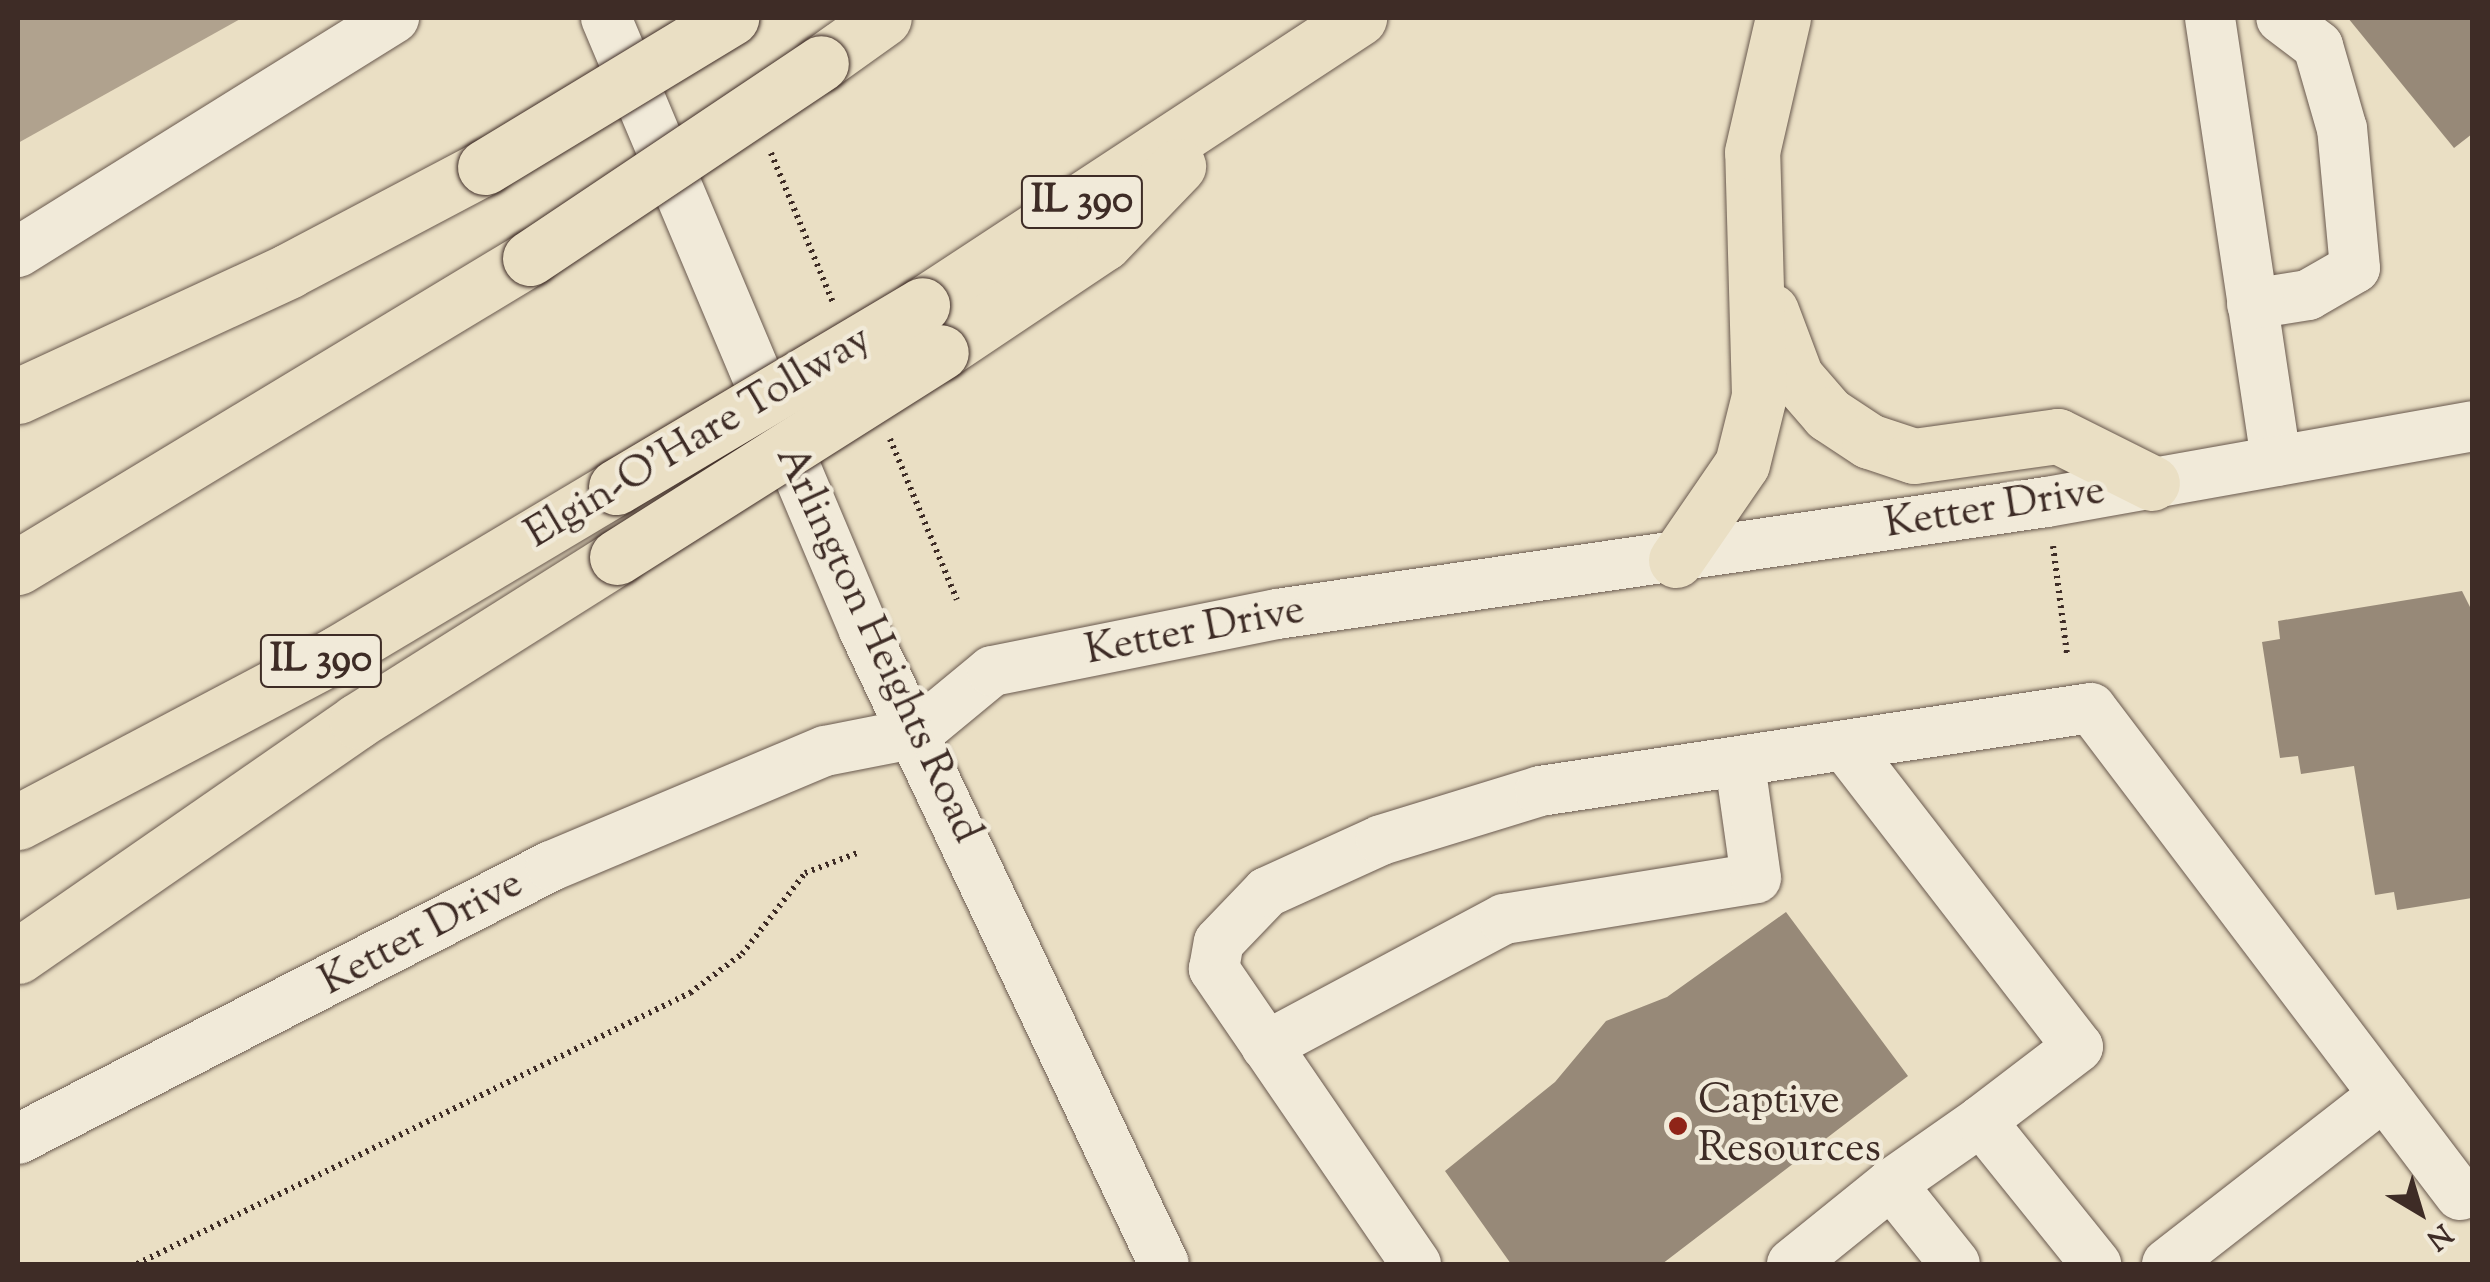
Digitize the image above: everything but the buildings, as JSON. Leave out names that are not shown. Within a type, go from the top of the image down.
[{"type":"highway","points":[[18,396],[288,271],[484,167],[732,18]]},
{"type":"highway","points":[[18,567],[530,258],[884,18]]},
{"type":"highway","name":"Elgin-O'Hare Tollway","points":[[18,822],[338,652],[616,487],[931,328],[1359,18]]},
{"type":"highway","points":[[1676,560],[1742,464],[1760,396],[1748,216],[1762,86],[1783,18]]},
{"type":"highway","points":[[1748,216],[1776,333],[1796,377],[1828,414],[1914,456],[2058,436],[2152,483]]},
{"type":"highway","points":[[18,956],[357,721],[617,557],[931,328]]},
{"type":"street","points":[[18,252],[394,18]]},
{"type":"street","name":"Arlington Heights Road","points":[[606,18],[821,533],[1164,1264]]},
{"type":"street","points":[[2210,18],[2276,461]]},
{"type":"street","points":[[2252,304],[2308,295],[2354,268],[2342,129],[2318,46],[2281,18]]},
{"type":"street","name":"Ketter Drive","points":[[18,1139],[551,866],[824,750],[917,732],[992,671],[1278,614],[1676,560],[2048,502],[2472,426]]},
{"type":"street","points":[[1416,1264],[1214,969],[1220,942],[1268,892],[1381,840],[1540,791],[1740,764],[2091,708],[2460,1195]]},
{"type":"street","points":[[1790,1264],[1891,1184],[2078,1047],[1846,747]]},
{"type":"street","points":[[1266,1046],[1504,918],[1756,878],[1740,764]]},
{"type":"street","points":[[2167,1264],[2384,1095]]},
{"type":"street","points":[[1981,1121],[2096,1264]]},
{"type":"street","points":[[1891,1184],[1956,1264]]},
{"type":"path","points":[[2048,502],[2067,654]]},
{"type":"path","points":[[137,1264],[690,994],[742,954],[804,873],[857,853]]},
{"type":"shaded area","points":[[18,18],[242,18],[18,143]]},
{"type":"place","name":"Captive Resources","points":[[1678,1126]]}]
